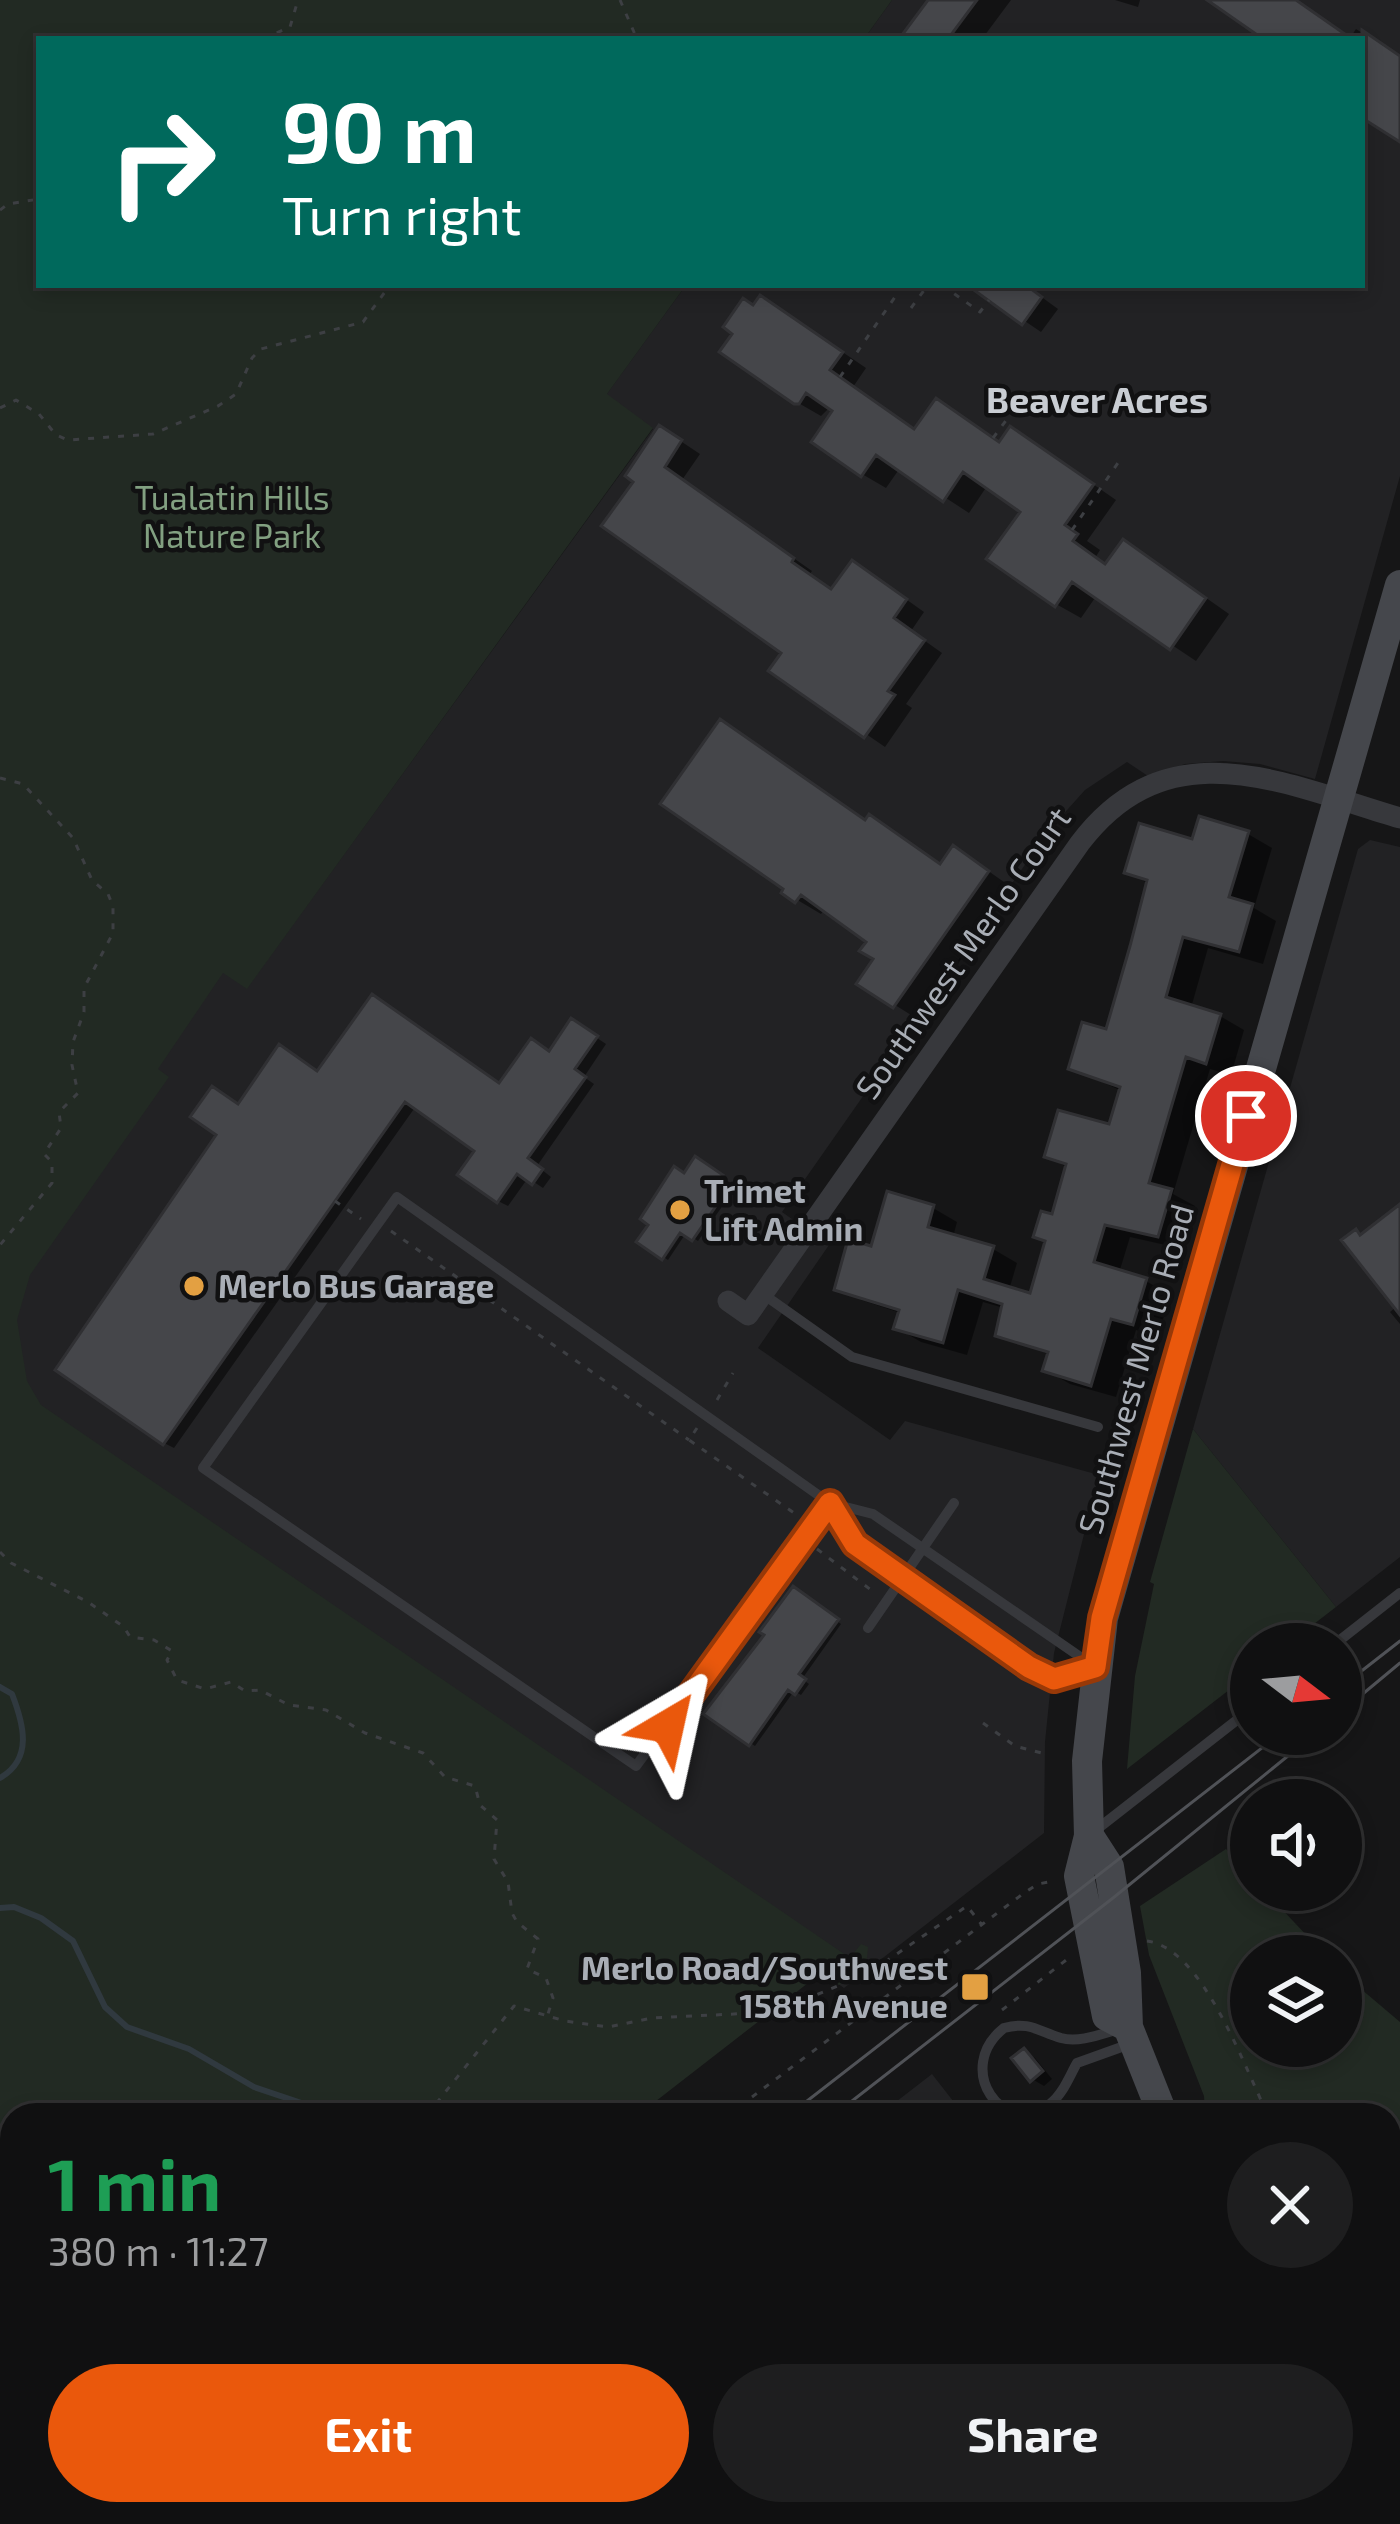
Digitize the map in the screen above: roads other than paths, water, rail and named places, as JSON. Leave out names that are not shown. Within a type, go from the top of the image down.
[{"type":"street","name":"Southwest Merlo Road","points":[[1158,2103],[1130,2035],[1107,2016],[1078,1876],[1089,1836],[1087,1761],[1102,1618],[1400,585]]},
{"type":"street","name":"Southwest Merlo Court","points":[[763,1294],[1100,817],[1148,784],[1218,772],[1263,777],[1400,818]]},
{"type":"street","points":[[728,1301],[748,1315],[763,1294]]},
{"type":"lane","points":[[830,1503],[636,1766],[203,1468],[397,1197],[830,1503],[873,1514],[1095,1667]]},
{"type":"lane","points":[[763,1294],[852,1357],[1098,1427]]},
{"type":"lane","points":[[830,1503],[855,1544],[1029,1667],[1054,1679],[1095,1667]]},
{"type":"lane","points":[[868,1628],[953,1503]]},
{"type":"lane","points":[[1361,1623],[1400,1593]]},
{"type":"lane","points":[[1089,1836],[1230,1725]]},
{"type":"lane","points":[[997,2103],[982,2078],[985,2050],[1004,2028],[1033,2025],[1063,2039],[1130,2035]]},
{"type":"lane","points":[[1051,2103],[1076,2063],[1130,2035]]},
{"type":"waterway","points":[[0,1687],[12,1694],[23,1740],[17,1761],[0,1778]]},
{"type":"waterway","points":[[0,1908],[14,1907],[41,1918],[73,1941],[105,2007],[127,2027],[189,2049],[254,2087],[301,2103]]},
{"type":"tram line","points":[[1362,1671],[1400,1641]]},
{"type":"tram line","points":[[1362,1695],[1400,1663]]},
{"type":"tram line","points":[[804,2103],[1253,1755]]},
{"type":"tram line","points":[[849,2103],[1289,1755]]},
{"type":"place","name":"Trimet Lift Admin","points":[[680,1210]]},
{"type":"place","name":"Merlo Bus Garage","points":[[194,1286]]},
{"type":"place","name":"Merlo Road/Southwest 158th Avenue","points":[[975,1987]]},
{"type":"district","name":"Beaver Acres","points":[[1097,400]]},
{"type":"park label","name":"Tualatin Hills Nature Park","points":[[232,517]]}]
